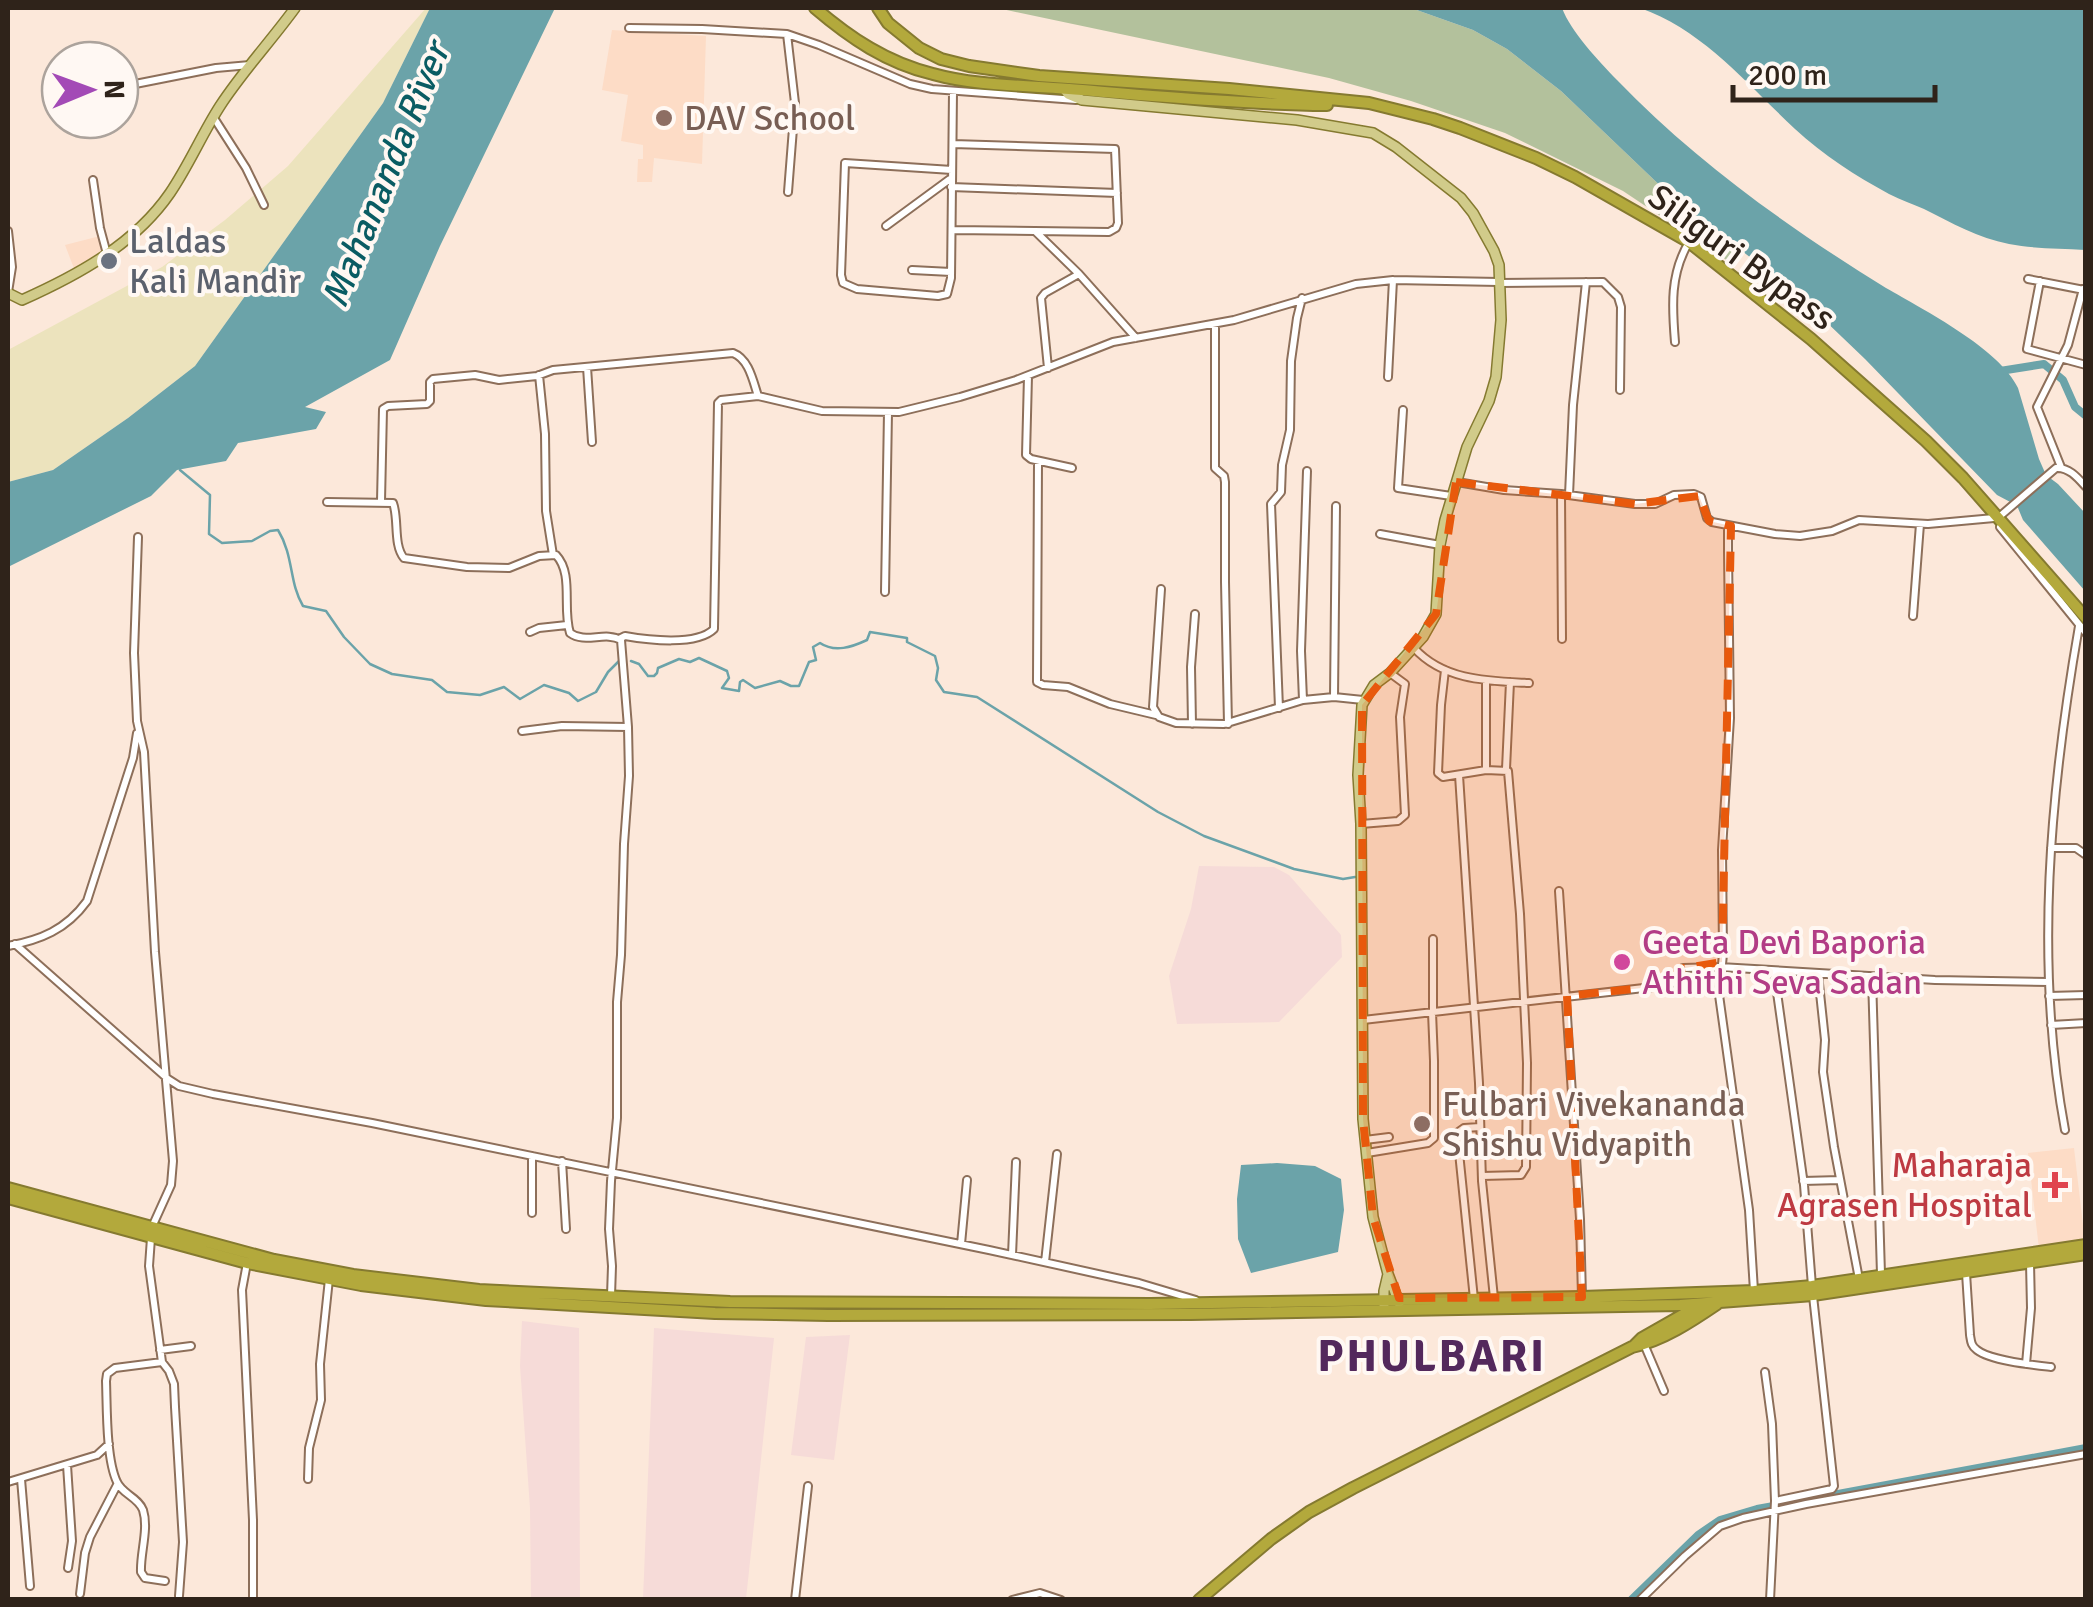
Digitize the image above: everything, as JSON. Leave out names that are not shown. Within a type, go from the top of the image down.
[{"type":"highway","points":[[815,8],[847,36],[933,75],[979,82],[1346,105],[1412,114]]},
{"type":"highway","name":"Siliguri Bypass","points":[[878,8],[888,23],[919,48],[941,58],[994,71],[1369,102],[1460,128],[1536,158],[1609,195],[1688,242],[1774,308],[1880,400],[1938,453],[2084,626]]},
{"type":"highway","points":[[8,1188],[247,1263],[329,1279],[486,1300],[732,1313],[1190,1314],[1474,1298],[1718,1297],[1813,1291],[2086,1254]]},
{"type":"highway","points":[[8,1198],[274,1260],[462,1289],[730,1302],[1384,1305]]},
{"type":"highway","points":[[1639,1344],[1702,1304],[1732,1292],[1813,1291],[1859,1279],[2086,1245]]},
{"type":"highway","points":[[1199,1600],[1213,1594],[1270,1539],[1318,1507],[1639,1344],[1718,1297]]},
{"type":"highway","points":[[1399,1304],[1702,1304]]},
{"type":"highway","points":[[1658,1305],[1661,1328]]},
{"type":"main road","points":[[8,292],[22,300],[70,278],[141,225],[160,205],[213,117],[295,8]]},
{"type":"main road","points":[[1064,88],[1082,100],[1232,112],[1324,123],[1373,134],[1396,147],[1461,198],[1494,251],[1498,265],[1501,320],[1496,377],[1452,483],[1440,545],[1436,614],[1414,648],[1363,700],[1358,775],[1362,824],[1365,1140],[1373,1217],[1399,1304]]},
{"type":"main road","points":[[1384,1305],[1388,1274]]},
{"type":"street","points":[[628,28],[787,34],[910,84],[952,92],[1082,100]]},
{"type":"street","points":[[787,34],[795,103],[788,192]]},
{"type":"street","points":[[140,83],[251,65]]},
{"type":"street","points":[[952,92],[953,144],[952,178],[951,284],[947,294],[846,286],[841,280],[845,162],[952,178],[1117,193]]},
{"type":"street","points":[[213,117],[264,204]]},
{"type":"street","points":[[952,230],[1113,231],[1118,223],[1115,149],[953,144]]},
{"type":"street","points":[[886,226],[952,178]]},
{"type":"street","points":[[93,180],[107,254]]},
{"type":"street","points":[[8,230],[12,266],[8,292]]},
{"type":"street","points":[[1035,231],[1136,338]]},
{"type":"street","points":[[1675,342],[1673,284],[1688,242]]},
{"type":"street","points":[[912,270],[951,272]]},
{"type":"street","points":[[1048,368],[1042,298],[1079,274]]},
{"type":"street","points":[[2028,279],[2084,290],[2068,345],[2037,410],[2059,468],[2086,486]]},
{"type":"street","points":[[1388,377],[1394,280]]},
{"type":"street","points":[[328,502],[395,504],[399,553],[404,558],[509,568],[553,554],[566,570],[568,625],[574,637],[672,640],[701,637],[714,629],[718,404],[724,398],[758,396],[822,411],[888,412],[929,405],[1028,376],[1114,342],[1215,324],[1356,284],[1394,280],[1603,282],[1620,301],[1620,390]]},
{"type":"street","points":[[2040,281],[2026,347],[2086,364]]},
{"type":"street","points":[[1562,639],[1565,495],[1586,282]]},
{"type":"street","points":[[1279,708],[1271,504],[1280,492],[1290,430],[1293,346],[1302,298]]},
{"type":"street","points":[[1215,324],[1213,443],[1215,468],[1226,482],[1228,724]]},
{"type":"street","points":[[381,502],[384,408],[428,404],[433,379],[475,375],[500,380],[586,367],[736,354],[745,362],[758,396]]},
{"type":"street","points":[[586,367],[592,442]]},
{"type":"street","points":[[539,375],[546,512],[553,554]]},
{"type":"street","points":[[1028,376],[1026,455],[1031,460],[1072,468]]},
{"type":"street","points":[[1402,410],[1397,486],[1402,490],[1451,496]]},
{"type":"street","points":[[885,592],[888,412]]},
{"type":"street","points":[[1038,461],[1037,682],[1068,687],[1110,704],[1192,724],[1228,724],[1303,700],[1363,700]]},
{"type":"street","points":[[1452,483],[1650,505],[1670,495],[1694,494],[1700,497],[1709,520],[1800,536],[1864,520],[1920,524],[1996,518],[2059,468]]},
{"type":"street","points":[[1303,700],[1307,470]]},
{"type":"street","points":[[1334,697],[1336,506]]},
{"type":"street","points":[[1914,616],[1920,524]]},
{"type":"street","points":[[1731,526],[1730,718],[1722,850],[1723,954],[1718,995],[1749,1210],[1754,1291]]},
{"type":"street","points":[[1380,534],[1440,545]]},
{"type":"street","points":[[11,945],[56,932],[86,902],[133,758],[137,721],[134,653],[138,537]]},
{"type":"street","points":[[1156,714],[1153,707],[1161,589]]},
{"type":"street","points":[[1192,724],[1194,614]]},
{"type":"street","points":[[530,632],[568,625]]},
{"type":"street","points":[[2065,1130],[2051,1025],[2048,884],[2069,688],[2084,626]]},
{"type":"street","points":[[611,1296],[616,1011],[630,776],[619,639]]},
{"type":"street","points":[[1414,648],[1445,670],[1486,681],[1530,683]]},
{"type":"street","points":[[1445,670],[1438,773],[1443,777],[1506,769]]},
{"type":"street","points":[[1362,824],[1398,821],[1405,816],[1400,730],[1405,684],[1390,672]]},
{"type":"street","points":[[1486,681],[1486,770]]},
{"type":"street","points":[[1482,1176],[1521,1175],[1526,1168],[1527,1063],[1520,914],[1506,769],[1510,682]]},
{"type":"street","points":[[137,721],[144,752],[155,952],[172,1146],[172,1178],[154,1234],[150,1276],[162,1362],[174,1384],[183,1542],[179,1596]]},
{"type":"street","points":[[522,731],[562,726],[628,726]]},
{"type":"street","points":[[1459,776],[1482,1176],[1494,1298]]},
{"type":"street","points":[[2051,848],[2074,847],[2086,855]]},
{"type":"street","points":[[1559,891],[1582,1297]]},
{"type":"street","points":[[1367,1153],[1428,1143],[1434,1138],[1433,939]]},
{"type":"street","points":[[11,945],[174,1084],[961,1244],[1139,1283],[1202,1302]]},
{"type":"street","points":[[1364,1020],[1670,985],[1681,969],[1720,967],[1872,977],[2049,982]]},
{"type":"street","points":[[1774,971],[1803,1181],[1834,1486],[1775,1501]]},
{"type":"street","points":[[1818,974],[1826,1040],[1824,1072],[1859,1279]]},
{"type":"street","points":[[1872,977],[1881,1276]]},
{"type":"street","points":[[2049,996],[2086,995]]},
{"type":"street","points":[[2051,1025],[2086,1023]]},
{"type":"street","points":[[1474,1298],[1458,1133],[1460,1128],[1480,1127]]},
{"type":"street","points":[[1365,1140],[1389,1136]]},
{"type":"street","points":[[1045,1262],[1057,1154]]},
{"type":"street","points":[[532,1156],[532,1213]]},
{"type":"street","points":[[562,1161],[566,1229]]},
{"type":"street","points":[[1012,1255],[1016,1162]]},
{"type":"street","points":[[961,1244],[966,1180]]},
{"type":"street","points":[[1803,1181],[1840,1180]]},
{"type":"street","points":[[247,1263],[242,1290],[254,1520],[253,1600]]},
{"type":"street","points":[[2026,1364],[2030,1263]]},
{"type":"street","points":[[1966,1273],[1971,1343],[1977,1350],[2051,1367]]},
{"type":"street","points":[[308,1479],[309,1448],[322,1400],[320,1364],[329,1279]]},
{"type":"street","points":[[1639,1344],[1664,1391]]},
{"type":"street","points":[[160,1350],[190,1346]]},
{"type":"street","points":[[162,1362],[115,1368],[107,1374],[106,1382],[112,1462],[118,1485],[143,1511],[142,1575],[165,1581]]},
{"type":"street","points":[[1766,1372],[1775,1501],[1770,1600]]},
{"type":"street","points":[[8,1482],[97,1455],[110,1443]]},
{"type":"street","points":[[1640,1600],[1720,1526],[1744,1518],[2086,1454]]},
{"type":"street","points":[[67,1465],[72,1541],[68,1568]]},
{"type":"street","points":[[22,1479],[30,1586]]},
{"type":"street","points":[[80,1594],[90,1537],[118,1485]]},
{"type":"street","points":[[795,1600],[808,1486]]},
{"type":"street","points":[[1012,1600],[1040,1593],[1061,1600]]},
{"type":"highlighted area","points":[[1456,482],[1635,504],[1699,496],[1709,521],[1731,526],[1722,962],[1679,969],[1670,985],[1567,996],[1582,1297],[1399,1298],[1373,1217],[1363,1119],[1362,705],[1436,614]]},
{"type":"shaded area","name":"DAV School","points":[[612,30],[706,36],[702,164],[654,158],[652,182],[637,182],[643,145],[621,141],[628,95],[602,90]]},
{"type":"shaded area","points":[[100,236],[104,254],[75,271],[65,245]]},
{"type":"shaded area","points":[[1199,866],[1274,867],[1289,875],[1341,935],[1342,957],[1279,1022],[1177,1024],[1169,976],[1191,909]]},
{"type":"shaded area","name":"Maharaja Agrasen Hospital","points":[[2074,1148],[2085,1242],[2039,1249],[2028,1153]]},
{"type":"shaded area","points":[[522,1321],[579,1328],[580,1599],[531,1599],[530,1508],[520,1366]]},
{"type":"shaded area","points":[[654,1328],[774,1338],[746,1599],[643,1599]]},
{"type":"shaded area","points":[[850,1335],[834,1460],[791,1455],[806,1337]]},
{"type":"green space","points":[[1002,8],[1411,8],[1473,30],[1507,49],[1561,91],[1672,197],[1737,247],[1731,263],[1623,191],[1505,133],[1411,101],[1329,78]]},
{"type":"sand","points":[[430,8],[383,103],[195,366],[53,470],[8,482],[8,350],[162,267],[225,220],[288,166]]},
{"type":"water","name":"Mahananda River","points":[[430,8],[555,8],[440,246],[390,360],[305,407],[326,412],[316,429],[238,443],[226,461],[177,470],[151,496],[8,567],[8,482],[53,470],[195,366],[383,103]]},
{"type":"water","points":[[1411,8],[1562,8],[1578,36],[1610,72],[1711,166],[1814,242],[1960,332],[1995,359],[2018,388],[2046,475],[2085,513],[2085,591],[2023,520],[2018,508],[1997,495],[1819,315],[1672,197],[1561,91],[1507,49],[1473,30]]},
{"type":"water","points":[[1640,8],[2085,8],[2085,250],[1998,241],[1889,194],[1817,148],[1704,44]]},
{"type":"water","points":[[1241,1165],[1315,1166],[1341,1179],[1344,1210],[1338,1252],[1251,1273],[1238,1239]]},
{"type":"waterway","points":[[2000,371],[2044,364],[2063,380],[2075,407],[2086,416]]},
{"type":"waterway","points":[[180,470],[210,495],[209,534],[222,543],[252,541],[278,530],[303,606],[326,611],[370,664],[392,674],[432,680],[447,692],[480,695],[504,687],[520,699],[544,685],[569,693],[578,701],[596,692],[619,661]]},
{"type":"waterway","points":[[631,661],[639,664],[648,676],[654,676],[658,668],[679,659],[690,662],[699,658],[727,671],[729,678],[722,688],[739,691],[743,680],[755,688],[780,681],[799,686],[809,662],[816,660],[813,647],[820,643],[832,648],[849,647],[867,640],[870,632],[907,638],[907,642],[935,656],[936,680],[944,692],[977,697],[1158,812],[1204,836],[1294,869],[1343,879],[1355,877]]},
{"type":"waterway","points":[[1631,1600],[1698,1535],[1720,1520],[1757,1509],[2086,1448]]},
{"type":"place","name":"DAV School","points":[[664,118]]},
{"type":"place","name":"Laldas Kali Mandir","points":[[109,261]]},
{"type":"place","name":"Geeta Devi Baporia Athithi Seva Sadan","points":[[1622,962]]},
{"type":"place","name":"Fulbari Vivekananda Shishu Vidyapith","points":[[1422,1124]]},
{"type":"place","name":"Maharaja Agrasen Hospital","points":[[2055,1185]]},
{"type":"district","name":"PHULBARI","points":[[1432,1355]]}]
